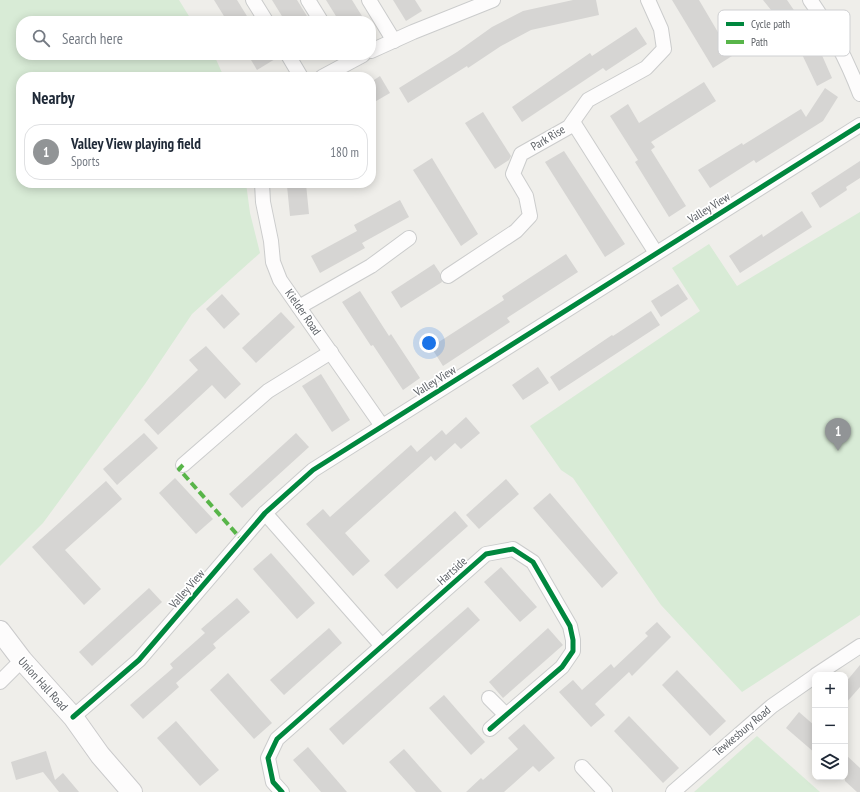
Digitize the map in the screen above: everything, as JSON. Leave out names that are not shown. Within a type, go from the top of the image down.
[{"type":"street","points":[[253,0],[263,16]]},
{"type":"street","points":[[308,0],[318,16]]},
{"type":"street","points":[[369,0],[394,40]]},
{"type":"street","points":[[376,49],[493,0]]},
{"type":"street","name":"Park Rise","points":[[448,276],[516,232],[530,216],[526,196],[513,174],[521,154],[569,127],[588,100],[646,68],[664,49],[661,29],[648,0]]},
{"type":"street","points":[[810,0],[817,10]]},
{"type":"street","points":[[844,56],[860,94]]},
{"type":"street","points":[[291,60],[298,72]]},
{"type":"street","points":[[328,72],[344,60]]},
{"type":"street","points":[[573,122],[656,253]]},
{"type":"street","name":"Valley View","points":[[73,717],[139,660],[265,513],[313,470],[860,125]]},
{"type":"street","name":"Kielder Road","points":[[262,188],[263,202],[271,240],[273,262],[280,280],[382,426]]},
{"type":"street","points":[[300,307],[371,266],[409,238]]},
{"type":"street","points":[[183,465],[268,391],[331,352]]},
{"type":"street","points":[[265,513],[382,646]]},
{"type":"street","name":"Hartside","points":[[282,792],[273,782],[268,758],[277,739],[486,554],[513,549],[533,562],[570,626],[573,640],[573,651],[562,667],[490,729]]},
{"type":"street","name":"Union Hall Road","points":[[0,632],[22,660],[73,717],[100,755],[132,792]]},
{"type":"street","name":"Tewkesbury Road","points":[[820,672],[860,646]]},
{"type":"street","points":[[0,682],[22,660]]},
{"type":"street","name":"Tewkesbury Road","points":[[673,792],[772,706],[812,677]]},
{"type":"street","points":[[489,698],[506,715]]},
{"type":"street","points":[[582,767],[605,792]]},
{"type":"green space","points":[[0,0],[179,0],[189,16],[16,16],[16,60],[216,60],[222,72],[16,72],[16,188],[247,188],[250,213],[260,253],[192,314],[145,384],[43,523],[0,566]]},
{"type":"green space","points":[[860,212],[860,615],[742,692],[661,605],[573,478],[561,470],[530,426],[700,311],[672,268],[709,244],[737,286]]},
{"type":"green space","points":[[757,736],[820,792],[694,792]]},
{"type":"building","points":[[214,0],[237,0],[247,16],[224,16]]},
{"type":"building","points":[[272,0],[297,0],[307,16],[282,16]]},
{"type":"building","points":[[326,0],[352,0],[362,16],[336,16]]},
{"type":"building","points":[[393,0],[415,0],[422,11],[406,21]]},
{"type":"building","points":[[573,0],[596,0],[599,15],[531,30],[501,46],[468,68],[467,66],[408,103],[399,88],[457,52],[492,27],[523,11]]},
{"type":"building","points":[[672,0],[699,0],[718,32],[718,56],[732,56],[713,68]]},
{"type":"building","points":[[763,0],[787,0],[794,10],[771,10]]},
{"type":"building","points":[[636,27],[647,44],[606,71],[603,68],[522,122],[512,107],[590,53],[592,56]]},
{"type":"building","points":[[803,56],[822,56],[832,78],[817,86]]},
{"type":"building","points":[[251,60],[273,60],[257,70]]},
{"type":"building","points":[[380,76],[390,93],[376,101],[376,79]]},
{"type":"building","points":[[704,82],[716,101],[651,142],[655,147],[651,150],[686,206],[669,217],[635,162],[638,160],[610,116],[628,104],[639,123]]},
{"type":"building","points":[[825,88],[838,97],[823,121],[756,163],[754,160],[710,188],[698,170],[742,143],[743,145],[801,109],[806,117]]},
{"type":"building","points":[[483,112],[511,156],[509,160],[495,169],[465,123]]},
{"type":"building","points":[[564,151],[625,244],[605,257],[545,162]]},
{"type":"building","points":[[432,158],[478,234],[461,246],[413,170]]},
{"type":"building","points":[[860,161],[860,178],[846,187],[847,190],[820,208],[811,193]]},
{"type":"building","points":[[287,188],[306,188],[309,214],[290,216]]},
{"type":"building","points":[[400,200],[409,217],[362,243],[365,248],[320,273],[311,256],[357,231],[354,225]]},
{"type":"building","points":[[802,211],[812,227],[740,273],[729,256],[762,234],[763,237]]},
{"type":"building","points":[[566,254],[578,272],[507,318],[510,322],[443,366],[431,347],[504,300],[502,296]]},
{"type":"building","points":[[434,264],[440,273],[442,282],[401,308],[391,292]]},
{"type":"building","points":[[678,284],[688,299],[661,317],[651,301]]},
{"type":"building","points":[[360,291],[389,336],[391,334],[420,378],[403,390],[373,345],[371,346],[342,302]]},
{"type":"building","points":[[222,294],[240,314],[224,329],[206,309]]},
{"type":"building","points":[[651,311],[660,325],[559,391],[550,377],[612,335],[613,336]]},
{"type":"building","points":[[281,312],[295,327],[256,363],[242,348]]},
{"type":"building","points":[[206,346],[241,384],[225,399],[212,385],[158,435],[144,420],[198,370],[189,360]]},
{"type":"building","points":[[538,367],[549,383],[523,400],[512,385]]},
{"type":"building","points":[[321,374],[350,420],[332,432],[302,386]]},
{"type":"building","points":[[466,417],[480,433],[461,449],[455,443],[435,461],[431,456],[345,533],[370,561],[353,576],[306,524],[323,509],[330,517],[411,445],[417,452],[442,430],[446,435]]},
{"type":"building","points":[[144,433],[158,448],[117,485],[103,469]]},
{"type":"building","points":[[296,433],[309,447],[242,508],[229,494]]},
{"type":"building","points":[[175,478],[213,519],[196,534],[159,493]]},
{"type":"building","points":[[506,479],[519,494],[479,529],[466,515]]},
{"type":"building","points":[[106,481],[122,499],[65,550],[101,589],[84,605],[32,547]]},
{"type":"building","points":[[550,493],[618,573],[602,588],[533,508]]},
{"type":"building","points":[[455,511],[468,526],[397,589],[384,575]]},
{"type":"building","points":[[271,553],[315,603],[297,619],[253,569]]},
{"type":"building","points":[[501,567],[537,607],[520,622],[484,582]]},
{"type":"building","points":[[149,588],[162,602],[92,666],[79,652]]},
{"type":"building","points":[[237,598],[250,612],[213,644],[216,648],[176,683],[179,687],[143,719],[130,705],[173,668],[170,664],[205,633],[201,629]]},
{"type":"building","points":[[468,607],[480,620],[343,745],[329,729]]},
{"type":"building","points":[[657,622],[671,637],[632,676],[629,672],[595,704],[605,715],[591,727],[559,692],[573,680],[582,690],[611,664],[614,668],[648,636],[645,633]]},
{"type":"building","points":[[329,628],[342,643],[284,695],[270,680]]},
{"type":"building","points":[[548,628],[563,645],[503,698],[489,682]]},
{"type":"building","points":[[860,665],[860,687],[848,701],[848,679]]},
{"type":"building","points":[[677,670],[726,721],[710,736],[662,685]]},
{"type":"building","points":[[228,673],[272,723],[254,739],[210,690]]},
{"type":"building","points":[[444,695],[485,742],[471,755],[429,708]]},
{"type":"building","points":[[799,712],[812,723],[812,750],[786,728]]},
{"type":"building","points":[[629,716],[679,768],[663,783],[614,731]]},
{"type":"building","points":[[176,721],[219,770],[200,786],[157,738]]},
{"type":"building","points":[[524,724],[555,758],[539,772],[533,766],[504,792],[466,792],[481,778],[483,780],[518,749],[508,738]]},
{"type":"building","points":[[308,747],[347,792],[321,792],[293,760]]},
{"type":"building","points":[[404,749],[442,792],[416,792],[389,762]]},
{"type":"building","points":[[46,751],[55,780],[63,773],[79,792],[59,792],[43,772],[16,780],[11,762]]},
{"type":"building","points":[[848,757],[860,768],[860,792],[857,792],[845,781],[848,780]]},
{"type":"marked path","points":[[183,465],[179,469],[242,540]]},
{"type":"cycle path","points":[[73,717],[139,660],[265,513],[313,470],[860,125]]},
{"type":"cycle path","points":[[282,792],[273,782],[268,758],[277,739],[486,554],[513,549],[533,562],[570,626],[573,640],[573,651],[562,667],[490,729]]},
{"type":"place","name":"Valley View playing field","points":[[838,451]]}]
